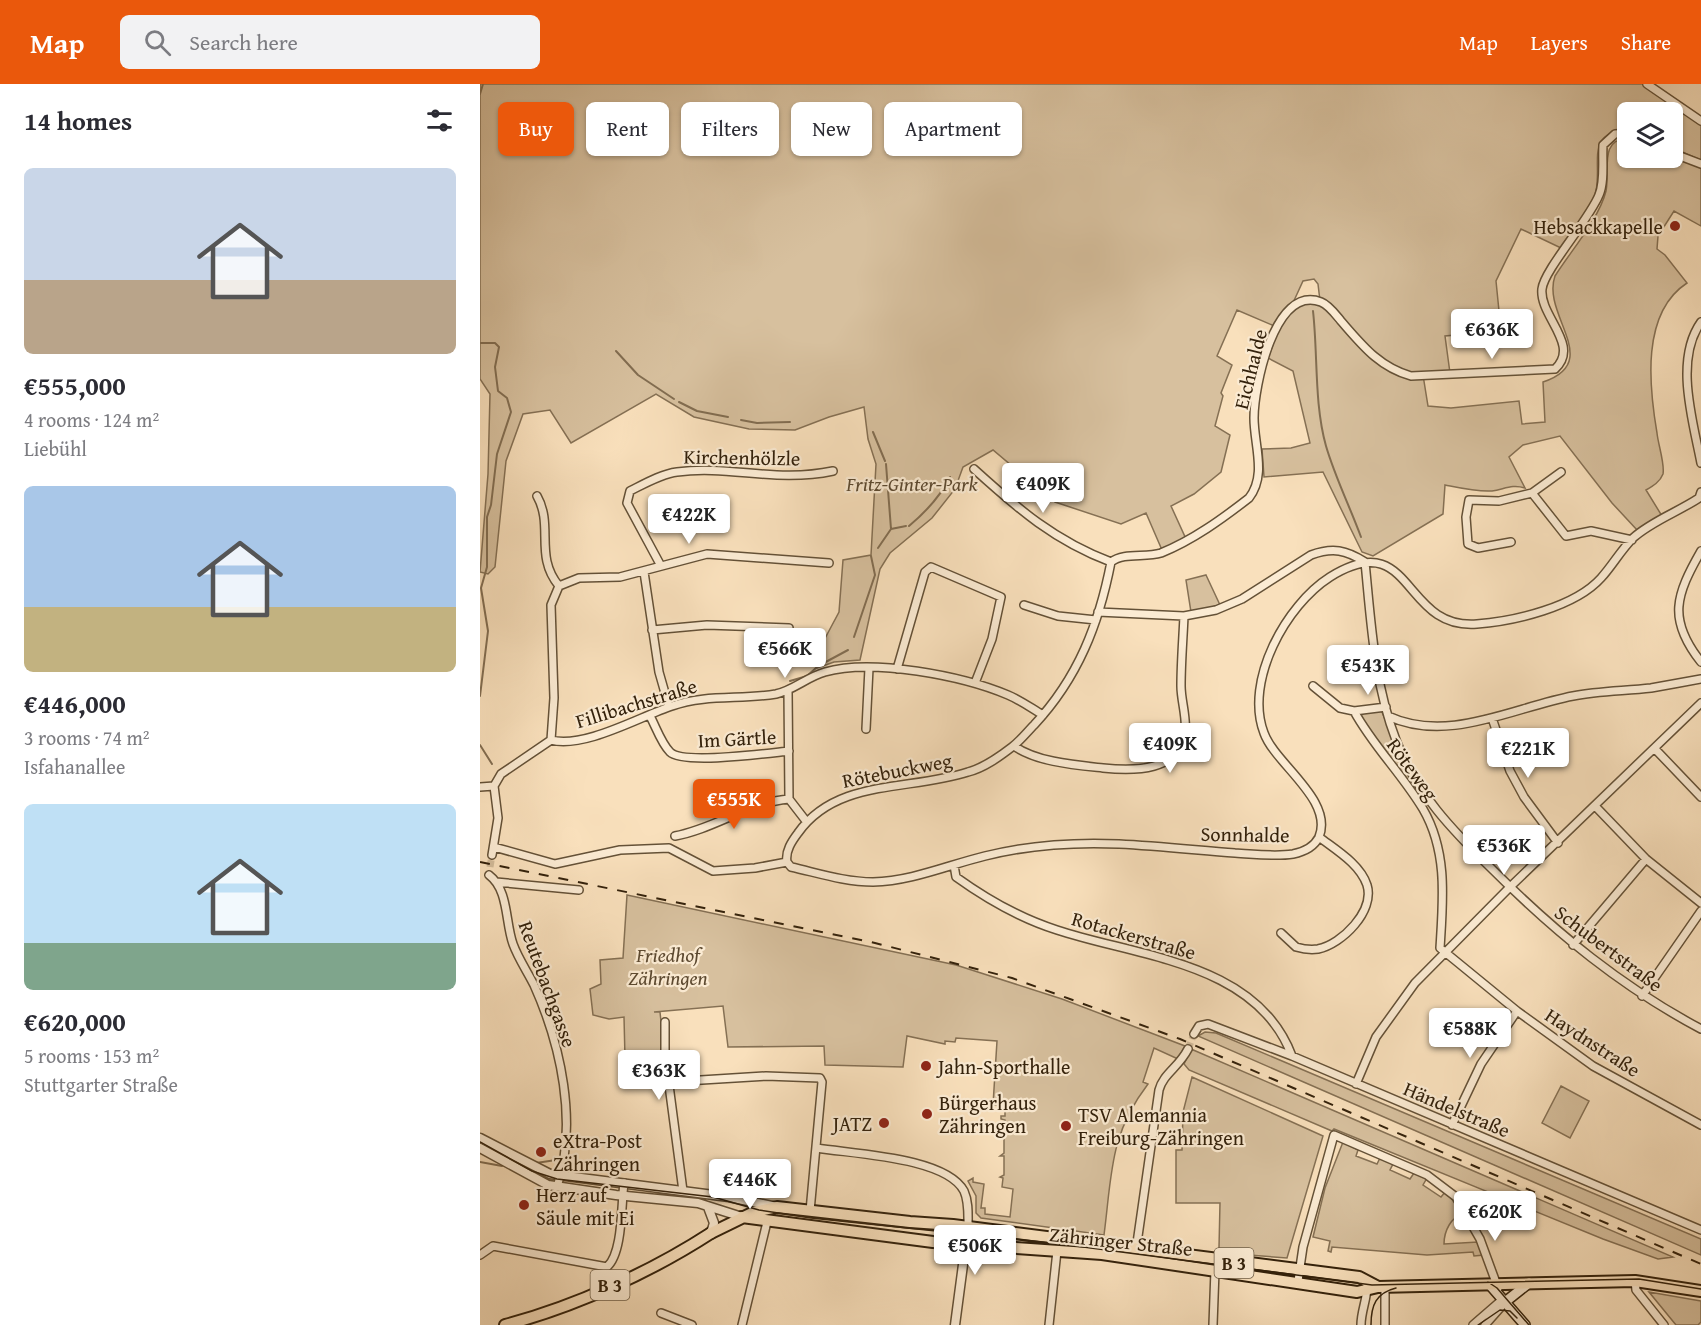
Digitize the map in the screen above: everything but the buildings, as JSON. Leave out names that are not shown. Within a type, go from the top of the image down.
[{"type":"main road","name":"Zähringer Straße","points":[[777,1207],[968,1227],[1300,1276]]},
{"type":"main road","name":"B 3","points":[[504,1325],[590,1295],[693,1245],[742,1217],[777,1207]]},
{"type":"main road","name":"Zähringer Straße","points":[[742,1217],[767,1222],[966,1245],[1102,1254],[1215,1270],[1300,1276],[1359,1277],[1372,1289],[1499,1292],[1530,1282],[1635,1281],[1701,1291]]},
{"type":"main road","points":[[1525,1325],[1499,1292],[1530,1282]]},
{"type":"street","points":[[1647,84],[1701,121]]},
{"type":"street","name":"Eichhalde","points":[[1111,562],[1121,557],[1154,555],[1194,537],[1250,498],[1255,490],[1258,477],[1254,420],[1259,384],[1280,318],[1300,301],[1310,300],[1324,304],[1383,365],[1400,373],[1412,376],[1556,369],[1561,364],[1564,353],[1541,290],[1546,276],[1590,214],[1600,194],[1603,145],[1617,134]]},
{"type":"street","points":[[1683,157],[1701,164]]},
{"type":"street","points":[[1701,323],[1692,336],[1688,375],[1701,463]]},
{"type":"street","points":[[974,469],[1047,531],[1111,562]]},
{"type":"street","name":"Kirchenhölzle","points":[[661,566],[627,503],[630,491],[674,472],[705,470],[780,477],[833,471]]},
{"type":"street","points":[[1511,542],[1478,548],[1468,544],[1467,504],[1469,500],[1499,501],[1532,493],[1561,472]]},
{"type":"street","points":[[1281,933],[1296,947],[1321,949],[1358,923],[1367,908],[1368,887],[1362,874],[1319,837],[1320,820],[1311,796],[1276,754],[1263,733],[1260,693],[1270,652],[1294,612],[1330,578],[1365,562],[1376,561],[1391,567],[1429,610],[1455,623],[1475,624],[1542,610],[1583,595],[1600,579],[1632,540],[1699,498],[1701,492]]},
{"type":"street","points":[[1532,493],[1566,536],[1591,531],[1632,540]]},
{"type":"street","points":[[537,496],[543,506],[545,562],[559,586]]},
{"type":"street","points":[[1024,605],[1058,616],[1184,616],[1230,605],[1311,555],[1326,550],[1342,550],[1365,562]]},
{"type":"street","points":[[1701,551],[1681,588],[1677,609],[1687,641],[1701,662]]},
{"type":"street","points":[[492,855],[498,818],[494,786],[501,774],[551,740],[554,653],[551,604],[559,586],[572,579],[620,577],[696,556],[720,553],[829,563]]},
{"type":"street","name":"Rötebuckweg","points":[[787,862],[786,856],[792,842],[806,821],[820,808],[844,795],[937,781],[970,772],[1014,746],[1043,715],[1078,665],[1097,616],[1111,562]]},
{"type":"street","name":"Schubertstraße","points":[[1365,562],[1370,629],[1388,716],[1408,765],[1436,813],[1510,887],[1573,945],[1642,996],[1701,1029]]},
{"type":"street","points":[[897,669],[925,572],[931,567],[1001,597],[992,639],[975,683]]},
{"type":"street","points":[[644,572],[659,672],[669,707]]},
{"type":"street","points":[[1014,746],[1021,751],[1060,762],[1110,769],[1161,765],[1173,758],[1183,742],[1185,729],[1181,686],[1184,616]]},
{"type":"street","points":[[652,630],[707,625],[789,628]]},
{"type":"street","points":[[866,729],[869,668]]},
{"type":"street","name":"Fillibachstraße","points":[[551,740],[565,740],[615,731],[669,707],[705,698],[788,691],[826,672],[869,668],[897,669],[975,683],[1010,695],[1043,715]]},
{"type":"street","points":[[1388,716],[1402,723],[1454,725],[1492,718],[1575,695],[1650,688],[1701,679]]},
{"type":"street","points":[[1313,686],[1340,708],[1354,711],[1386,707]]},
{"type":"street","name":"Im Gärtle","points":[[650,716],[669,751],[679,756],[716,758],[789,751],[788,691]]},
{"type":"street","points":[[1356,1084],[1376,1037],[1415,983],[1510,887],[1656,750],[1701,703]]},
{"type":"street","name":"Röteweg","points":[[1354,711],[1379,750],[1424,810],[1430,825],[1443,872],[1440,948],[1447,952]]},
{"type":"street","points":[[1492,718],[1510,771],[1524,796],[1558,843]]},
{"type":"street","points":[[1656,750],[1701,797]]},
{"type":"street","points":[[789,751],[789,799],[806,821]]},
{"type":"street","points":[[480,787],[494,786]]},
{"type":"street","points":[[675,836],[690,833],[765,804],[789,799]]},
{"type":"street","points":[[1596,807],[1646,859],[1701,903]]},
{"type":"street","name":"Sonnhalde","points":[[787,862],[791,867],[833,878],[870,882],[914,876],[1032,847],[1091,843],[1275,856],[1308,849],[1319,837]]},
{"type":"street","points":[[494,847],[555,864],[621,850],[669,848],[706,870],[713,871],[755,868],[787,862]]},
{"type":"street","points":[[1573,945],[1646,859]]},
{"type":"street","name":"Rotackerstraße","points":[[954,865],[956,877],[988,899],[1022,918],[1058,931],[1192,967],[1231,986],[1275,1023],[1282,1032],[1292,1056]]},
{"type":"street","points":[[480,874],[489,875],[490,867]]},
{"type":"street","name":"Reutebachgasse","points":[[489,875],[496,882],[505,903],[513,944],[540,1000],[557,1052],[563,1081],[566,1138],[557,1187]]},
{"type":"street","points":[[496,882],[579,890]]},
{"type":"street","points":[[1642,996],[1701,911]]},
{"type":"street","name":"Haydnstraße","points":[[1447,952],[1517,1011],[1593,1066],[1701,1125]]},
{"type":"street","points":[[1452,1125],[1481,1064],[1517,1011]]},
{"type":"street","points":[[665,1022],[669,1082],[683,1191]]},
{"type":"street","name":"Händelstraße","points":[[1194,1034],[1199,1026],[1208,1024],[1292,1056],[1701,1230]]},
{"type":"street","points":[[1136,1250],[1159,1090],[1162,1080],[1180,1064],[1188,1049]]},
{"type":"street","points":[[669,1082],[766,1076],[820,1078],[822,1082],[810,1211]]},
{"type":"street","points":[[1300,1276],[1312,1208],[1334,1135],[1427,1175],[1456,1197],[1472,1221],[1499,1292],[1494,1312],[1485,1325]]},
{"type":"street","name":"Zähringer Straße","points":[[480,1138],[536,1169],[561,1175],[734,1198],[777,1207]]},
{"type":"street","name":"Zähringer Straße","points":[[480,1148],[531,1178],[557,1187],[698,1203],[742,1217]]},
{"type":"street","points":[[817,1148],[939,1169],[951,1177],[963,1191],[969,1210],[968,1227],[955,1325]]},
{"type":"street","points":[[480,1255],[493,1246],[594,1267],[607,1267],[613,1261],[616,1252],[624,1183]]},
{"type":"street","points":[[726,1213],[737,1206],[734,1198]]},
{"type":"street","points":[[708,1207],[714,1223],[711,1233]]},
{"type":"street","points":[[745,1325],[767,1222]]},
{"type":"street","points":[[1049,1325],[1057,1251]]},
{"type":"street","points":[[1213,1325],[1215,1270]]},
{"type":"street","points":[[1635,1281],[1636,1290],[1661,1324]]},
{"type":"street","points":[[1360,1325],[1361,1309],[1372,1289]]},
{"type":"street","points":[[1372,1289],[1385,1325]]},
{"type":"street","points":[[1473,1325],[1499,1292]]},
{"type":"street","points":[[661,1312],[692,1325]]},
{"type":"green space","name":"Fritz-Ginter-Park","points":[[480,84],[1642,84],[1669,102],[1617,102],[1617,131],[1605,137],[1598,151],[1594,197],[1561,248],[1521,229],[1496,281],[1501,331],[1445,336],[1450,373],[1423,375],[1428,406],[1451,408],[1519,401],[1522,424],[1545,422],[1543,382],[1560,373],[1569,362],[1570,350],[1567,336],[1553,291],[1555,276],[1591,224],[1602,202],[1606,191],[1609,150],[1612,144],[1617,141],[1617,168],[1683,168],[1683,160],[1701,168],[1701,226],[1674,211],[1658,236],[1657,249],[1665,255],[1687,283],[1672,296],[1662,312],[1655,331],[1651,373],[1652,394],[1663,474],[1654,485],[1646,490],[1662,516],[1638,531],[1612,503],[1560,436],[1523,445],[1509,457],[1525,488],[1512,487],[1486,491],[1445,485],[1443,514],[1373,556],[1362,552],[1323,472],[1264,477],[1262,449],[1291,448],[1310,443],[1293,371],[1268,358],[1279,328],[1237,310],[1217,356],[1232,365],[1221,393],[1223,396],[1215,426],[1230,435],[1221,472],[1194,494],[1171,506],[1186,539],[1162,550],[1146,513],[1121,524],[1055,502],[993,450],[963,467],[955,489],[932,518],[890,553],[880,569],[860,660],[834,662],[817,668],[822,644],[839,612],[843,560],[871,555],[876,464],[868,439],[864,407],[795,430],[749,429],[694,417],[656,394],[571,443],[550,410],[523,414],[506,461],[495,567],[488,574],[480,572],[488,474],[490,394],[480,379]],"holes":[[[1314,279],[1318,284],[1320,301],[1292,305],[1303,281]]]},
{"type":"green space","points":[[1683,112],[1701,124],[1701,160],[1683,152]]},
{"type":"green space","points":[[1206,575],[1220,605],[1191,612],[1186,580]]},
{"type":"green space","points":[[1367,711],[1382,712],[1412,785],[1409,785],[1359,717]]},
{"type":"green space","name":"Friedhof Zähringen","points":[[627,895],[956,965],[1062,999],[1185,1046],[1178,1059],[1154,1048],[1143,1082],[1148,1084],[1126,1121],[1114,1156],[1104,1235],[981,1218],[976,1213],[976,1196],[968,1181],[973,1178],[973,1182],[984,1184],[981,1208],[985,1208],[985,1214],[1010,1217],[1013,1189],[1002,1187],[1003,1178],[1000,1177],[1004,1175],[1004,1156],[1000,1156],[1004,1153],[1004,1138],[1000,1136],[1004,1135],[1005,1120],[1001,1119],[1001,1116],[1005,1116],[1005,1106],[993,1105],[997,1041],[956,1038],[955,1042],[945,1041],[945,1044],[907,1036],[903,1067],[825,1065],[824,1046],[728,1047],[723,1006],[654,1012],[660,1012],[664,1050],[662,1055],[625,1058],[624,1017],[609,1019],[593,1015],[590,989],[601,984],[600,960],[623,958]]},
{"type":"green space","points":[[1205,1032],[1216,1033],[1701,1239],[1701,1255],[1198,1036]]},
{"type":"green space","points":[[1191,1049],[1673,1257],[1658,1259],[1603,1239],[1334,1129],[1332,1131],[1189,1070],[1184,1064]]},
{"type":"green space","name":"TSV Alemannia Freiburg-Zähringen","points":[[1192,1077],[1323,1136],[1287,1258],[1223,1253],[1219,1248],[1220,1203],[1176,1203],[1176,1150],[1182,1150],[1183,1112]]},
{"type":"green space","points":[[1561,1086],[1589,1101],[1570,1138],[1542,1123]]},
{"type":"green space","points":[[1343,1142],[1358,1150],[1356,1156],[1377,1164],[1380,1158],[1393,1164],[1390,1170],[1410,1179],[1414,1173],[1427,1178],[1423,1185],[1441,1197],[1446,1191],[1463,1214],[1449,1225],[1444,1244],[1478,1242],[1484,1255],[1474,1256],[1473,1252],[1427,1255],[1332,1247],[1331,1252],[1328,1251],[1330,1241],[1313,1237],[1325,1188]]},
{"type":"green space","points":[[1649,1292],[1701,1301],[1701,1322],[1698,1325],[1676,1325]]},
{"type":"waterway","points":[[480,94],[483,84]]},
{"type":"waterway","points":[[1313,311],[1322,430],[1334,469],[1361,537]]},
{"type":"waterway","points":[[480,343],[495,343],[499,347],[495,367],[498,391],[507,398],[511,412],[497,454],[491,505],[487,517],[487,567],[481,588],[488,631],[480,696]]},
{"type":"waterway","points":[[616,351],[638,375],[674,399]]},
{"type":"waterway","points":[[679,402],[697,411],[728,417]]},
{"type":"waterway","points":[[741,420],[757,423],[790,422]]},
{"type":"waterway","points":[[873,432],[885,461]]},
{"type":"waterway","points":[[878,548],[891,529],[886,464]]},
{"type":"waterway","points":[[909,526],[922,515],[942,491],[950,477]]},
{"type":"waterway","points":[[891,529],[906,526]]},
{"type":"waterway","points":[[854,637],[875,575],[871,556]]},
{"type":"waterway","points":[[822,664],[848,650]]},
{"type":"waterway","points":[[790,681],[807,676],[817,667]]},
{"type":"waterway","points":[[480,745],[492,764]]},
{"type":"waterway","points":[[536,1163],[556,1160]]},
{"type":"waterway","points":[[480,1162],[502,1166]]},
{"type":"tunnel","points":[[490,867],[492,855]]},
{"type":"tunnel","points":[[1188,1049],[1194,1034]]},
{"type":"tram line","points":[[480,1142],[532,1171],[557,1179],[713,1197],[759,1210],[811,1218],[1053,1243],[1372,1285],[1639,1279],[1701,1289]]},
{"type":"tram line","points":[[1488,1282],[1497,1288],[1529,1325]]},
{"type":"tram line","points":[[1371,1325],[1372,1311],[1376,1301],[1384,1293],[1396,1288]]},
{"type":"tram line","points":[[1478,1325],[1500,1310],[1510,1311],[1517,1318]]},
{"type":"railway","points":[[480,862],[875,943],[1012,978],[1180,1039],[1701,1264]]},
{"type":"place","name":"Hebsackkapelle","points":[[1675,226]]},
{"type":"place","name":"Jahn-Sporthalle","points":[[926,1066]]},
{"type":"place","name":"Bürgerhaus Zähringen","points":[[927,1114]]},
{"type":"place","name":"JATZ","points":[[884,1123]]},
{"type":"place","name":"TSV Alemannia Freiburg-Zähringen","points":[[1066,1126]]},
{"type":"place","name":"eXtra-Post Zähringen","points":[[541,1152]]},
{"type":"place","name":"Herz auf Säule mit Ei","points":[[524,1205]]}]
